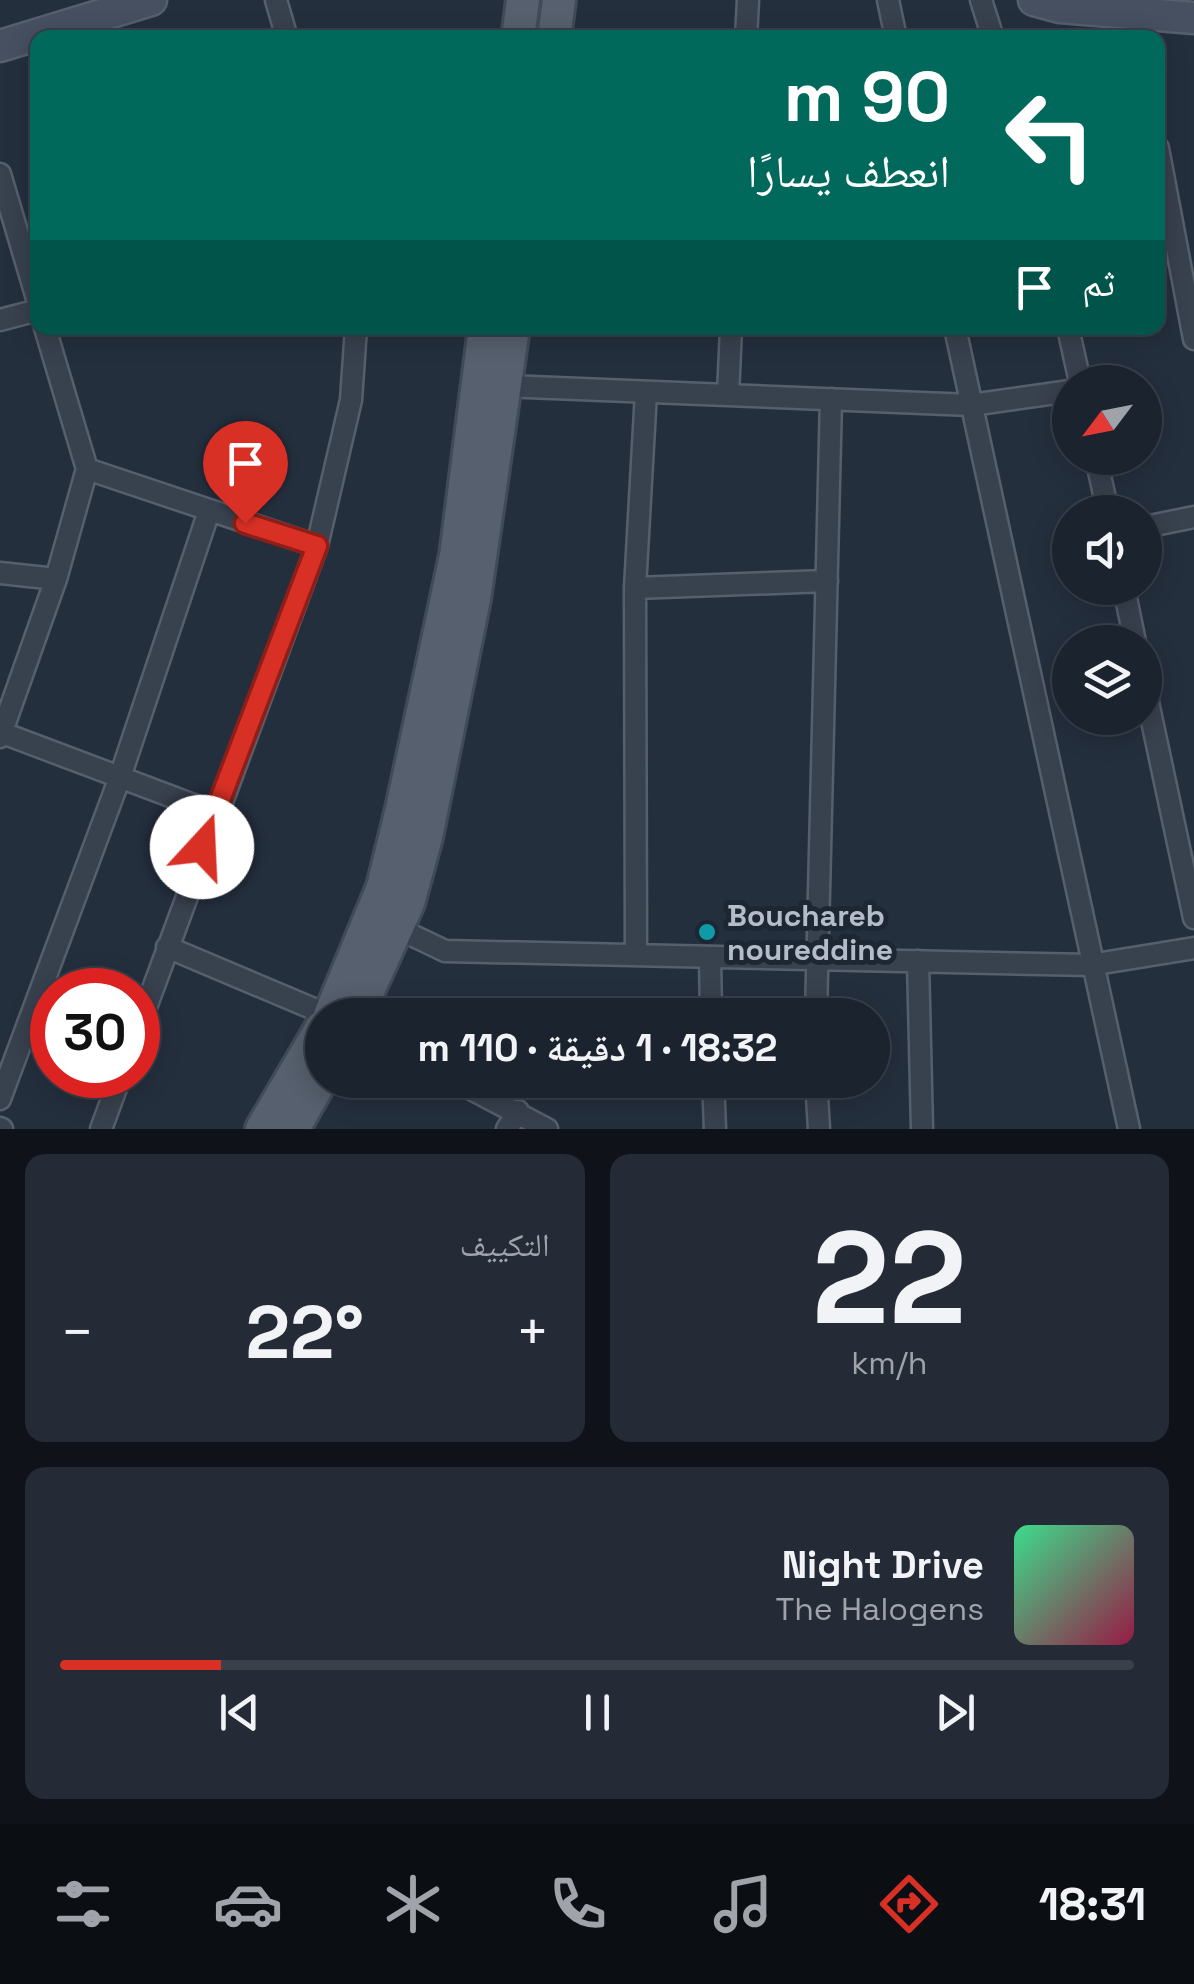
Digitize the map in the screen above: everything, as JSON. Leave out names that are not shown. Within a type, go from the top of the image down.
[{"type":"main road","points":[[53,30],[151,0]]},
{"type":"main road","points":[[519,30],[523,0]]},
{"type":"main road","points":[[555,30],[560,0]]},
{"type":"main road","points":[[1034,0],[1135,26],[1194,18]]},
{"type":"main road","points":[[0,46],[30,37]]},
{"type":"main road","points":[[336,998],[383,886],[402,809],[456,556],[484,335]]},
{"type":"main road","points":[[365,998],[397,928],[426,837],[474,598],[513,335]]},
{"type":"main road","points":[[262,1129],[305,1056]]},
{"type":"main road","points":[[292,1129],[310,1098]]},
{"type":"street","points":[[276,0],[285,30]]},
{"type":"street","points":[[746,30],[748,0]]},
{"type":"street","points":[[888,0],[894,30]]},
{"type":"street","points":[[981,0],[990,30]]},
{"type":"street","points":[[0,174],[30,275]]},
{"type":"street","points":[[1165,188],[1194,338]]},
{"type":"street","points":[[0,320],[30,312]]},
{"type":"street","points":[[47,335],[87,469],[56,579],[0,734],[214,813]]},
{"type":"street","points":[[160,968],[214,813],[317,546],[352,400],[356,335]]},
{"type":"street","points":[[728,395],[731,335]]},
{"type":"street","points":[[957,335],[1090,965],[1129,1129]]},
{"type":"street","points":[[1070,335],[1076,365]]},
{"type":"street","points":[[505,386],[972,405],[1052,394]]},
{"type":"street","points":[[636,955],[635,588],[646,392]]},
{"type":"street","points":[[816,998],[832,399]]},
{"type":"street","points":[[87,469],[317,546]]},
{"type":"street","points":[[0,1099],[120,777],[209,511]]},
{"type":"street","points":[[1162,524],[1194,517]]},
{"type":"street","points":[[0,573],[56,579]]},
{"type":"street","points":[[635,588],[827,582]]},
{"type":"street","points":[[1155,735],[1194,918]]},
{"type":"street","points":[[397,928],[445,951],[1090,965],[1194,948]]},
{"type":"street","points":[[167,948],[305,1005]]},
{"type":"street","points":[[710,957],[711,998]]},
{"type":"street","points":[[918,961],[922,1129]]},
{"type":"street","points":[[101,1129],[112,1098]]},
{"type":"street","points":[[480,1098],[512,1120],[547,1129]]},
{"type":"street","points":[[714,1098],[715,1129]]},
{"type":"street","points":[[817,1098],[819,1129]]},
{"type":"place","name":"Bouchareb noureddine","points":[[707,932]]},
{"type":"route","points":[[202,847],[317,546],[245,523]]}]
